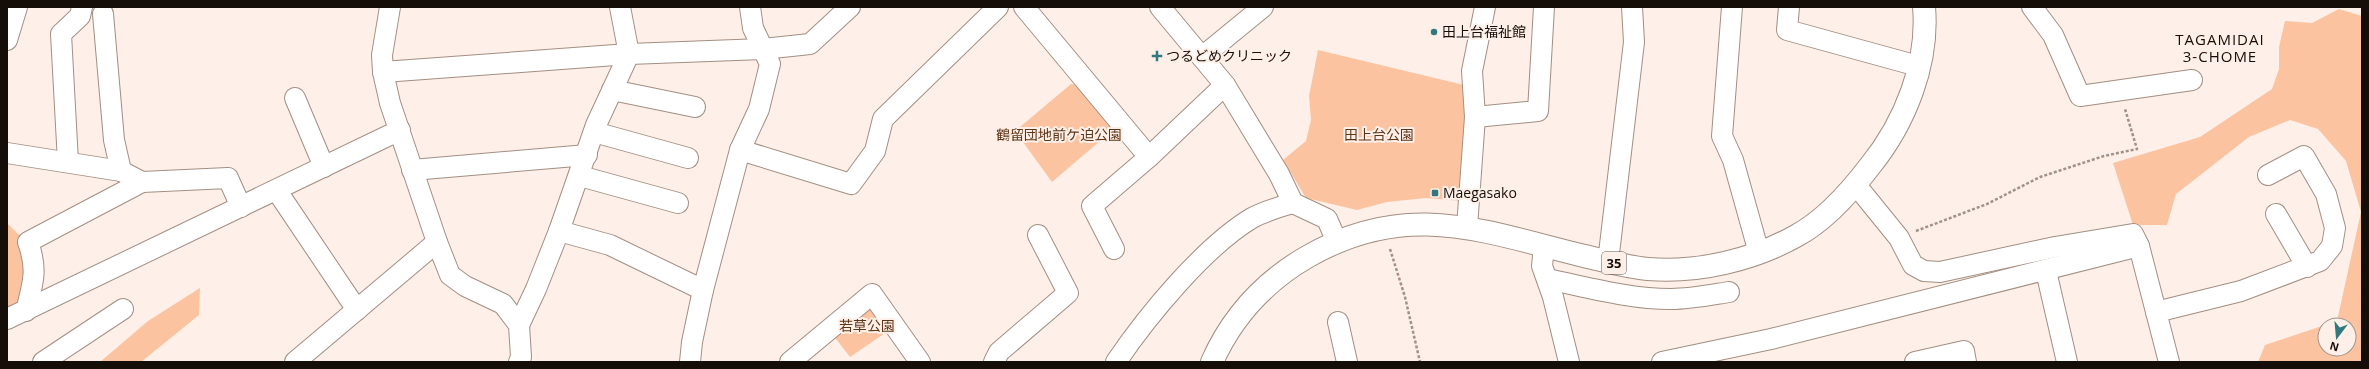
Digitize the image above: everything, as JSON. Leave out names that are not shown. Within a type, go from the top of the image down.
[{"type":"main road","name":"35","points":[[1212,362],[1244,308],[1282,271],[1337,242],[1360,232],[1397,225],[1435,224],[1467,227],[1608,262],[1648,269],[1686,268],[1720,263],[1759,253],[1798,236],[1830,210],[1856,185],[1880,154],[1895,130],[1909,98],[1918,66],[1924,40],[1924,7]]},
{"type":"street","points":[[7,40],[17,7]]},
{"type":"street","points":[[68,162],[61,34],[80,16],[82,7]]},
{"type":"street","points":[[390,7],[382,55],[383,72],[390,103],[436,242],[450,275],[465,286],[503,304],[519,325]]},
{"type":"street","points":[[519,362],[521,357],[519,325],[536,289],[559,231],[580,176],[594,132],[629,54],[620,7]]},
{"type":"street","points":[[690,362],[692,342],[703,290],[740,150],[758,109],[770,64],[753,28],[750,7]]},
{"type":"street","points":[[383,72],[629,54],[763,49],[810,44],[850,7]]},
{"type":"street","points":[[740,150],[851,184],[875,150],[883,119],[998,7]]},
{"type":"street","points":[[1024,7],[1150,157]]},
{"type":"street","points":[[1160,7],[1225,85],[1279,174],[1293,204],[1327,219],[1337,242]]},
{"type":"street","points":[[1202,57],[1263,7]]},
{"type":"street","points":[[1467,227],[1475,116],[1472,71],[1485,7]]},
{"type":"street","points":[[1475,116],[1538,111],[1544,7]]},
{"type":"street","points":[[1608,262],[1634,42],[1632,7]]},
{"type":"street","points":[[1732,7],[1722,136],[1733,160],[1759,253]]},
{"type":"street","points":[[1789,7],[1787,30],[1918,66]]},
{"type":"street","points":[[2032,7],[2053,35],[2080,96],[2192,80]]},
{"type":"street","points":[[103,14],[114,140],[121,171]]},
{"type":"street","points":[[1114,249],[1092,206],[1150,157],[1225,85]]},
{"type":"street","points":[[612,90],[694,107]]},
{"type":"street","points":[[295,98],[324,167]]},
{"type":"street","points":[[7,320],[277,191],[400,130]]},
{"type":"street","points":[[594,132],[688,158]]},
{"type":"street","points":[[7,153],[121,171],[142,182]]},
{"type":"street","points":[[412,170],[587,155]]},
{"type":"street","points":[[2156,312],[2241,291],[2320,261],[2332,246],[2335,228],[2326,194],[2304,156],[2268,175]]},
{"type":"street","points":[[580,176],[678,203]]},
{"type":"street","points":[[26,311],[33,281],[35,262],[28,242],[142,182],[228,178],[241,207]]},
{"type":"street","points":[[1856,185],[1899,238],[1913,264],[1924,271],[1940,272],[2055,247],[2132,234],[2140,246],[2169,362]]},
{"type":"street","points":[[277,191],[357,310]]},
{"type":"street","points":[[1116,362],[1132,339],[1177,286],[1226,237],[1253,218],[1293,204]]},
{"type":"street","points":[[2276,214],[2307,267]]},
{"type":"street","points":[[559,231],[610,245],[703,290]]},
{"type":"street","points":[[994,362],[999,352],[1068,293],[1038,235]]},
{"type":"street","points":[[295,362],[436,242]]},
{"type":"street","points":[[1544,246],[1542,266],[1547,279],[1569,362]]},
{"type":"street","points":[[1662,362],[1770,339],[2046,271],[2140,246]]},
{"type":"street","points":[[2046,271],[2067,362]]},
{"type":"street","points":[[1547,279],[1622,294],[1671,299],[1729,292]]},
{"type":"street","points":[[790,362],[872,294],[920,362]]},
{"type":"street","points":[[43,362],[123,308]]},
{"type":"street","points":[[1338,322],[1347,362]]},
{"type":"street","points":[[1915,362],[1964,351],[1966,362]]},
{"type":"path","points":[[1899,238],[1987,204],[2040,177],[2104,156],[2138,149],[2120,91]]},
{"type":"path","points":[[1389,247],[1405,297],[1420,362]]},
{"type":"green space","points":[[2339,9],[2362,16],[2362,362],[2258,362],[2265,345],[2317,328],[2317,357],[2357,357],[2357,317],[2338,317],[2361,212],[2346,161],[2318,129],[2290,120],[2249,137],[2176,194],[2167,225],[2133,225],[2113,163],[2200,137],[2272,89],[2279,69],[2279,47],[2285,21],[2312,23]]},
{"type":"green space","name":"田上台公園","points":[[1318,50],[1464,85],[1467,113],[1462,201],[1426,198],[1387,202],[1357,210],[1306,198],[1283,160],[1306,141],[1311,120],[1309,96]]},
{"type":"green space","name":"鶴留団地前ケ迫公園","points":[[1071,84],[1080,85],[1114,129],[1052,182],[1015,131]]},
{"type":"green space","points":[[7,223],[21,237],[31,268],[15,309],[7,313]]},
{"type":"green space","points":[[200,288],[199,315],[141,362],[100,362],[148,321]]},
{"type":"green space","name":"若草公園","points":[[867,305],[891,329],[850,357],[833,335]]},
{"type":"place","name":"田上台福祉館","points":[[1434,32]]},
{"type":"place","name":"つるどめクリニック","points":[[1157,56]]},
{"type":"place","name":"Maegasako","points":[[1435,193]]},
{"type":"district","name":"TAGAMIDAI 3-CHOME","points":[[2220,48]]}]
